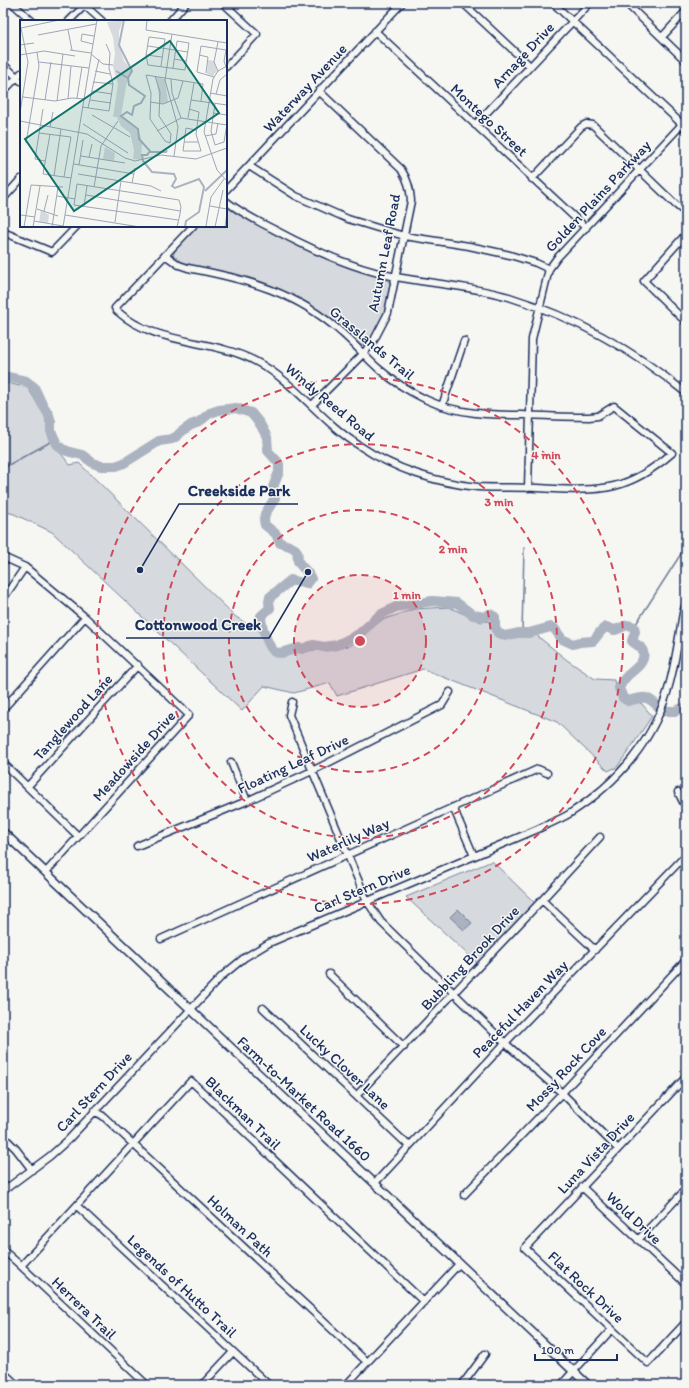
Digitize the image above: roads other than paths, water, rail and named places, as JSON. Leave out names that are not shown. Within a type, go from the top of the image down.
[{"type":"main road","name":"Farm-to-Market Road 1660","points":[[3,832],[588,1385]]},
{"type":"street","points":[[12,3],[31,20]]},
{"type":"street","points":[[171,20],[186,3]]},
{"type":"street","points":[[223,3],[257,34],[227,66]]},
{"type":"street","name":"Waterway Avenue","points":[[227,189],[402,3]]},
{"type":"street","points":[[463,3],[530,66]]},
{"type":"street","points":[[553,3],[685,124]]},
{"type":"street","name":"Arnage Drive","points":[[475,125],[590,3]]},
{"type":"street","points":[[626,3],[686,61]]},
{"type":"street","points":[[71,20],[84,4],[101,20]]},
{"type":"street","points":[[662,37],[686,11]]},
{"type":"street","name":"Montego Street","points":[[376,31],[532,179],[586,228]]},
{"type":"street","points":[[3,64],[20,77],[3,92]]},
{"type":"street","name":"Autumn Leaf Road","points":[[312,405],[363,354],[380,330],[388,313],[410,201],[410,189],[407,178],[401,169],[319,91]]},
{"type":"street","points":[[532,179],[581,127],[586,124],[593,125],[686,213]]},
{"type":"street","name":"Golden Plains Parkway","points":[[528,488],[532,339],[549,269],[557,258],[639,170],[685,124]]},
{"type":"street","points":[[249,166],[296,196],[348,219],[404,236],[469,246],[510,255],[536,263],[549,269]]},
{"type":"street","points":[[3,199],[20,181]]},
{"type":"street","points":[[227,202],[262,223],[312,249],[378,272],[396,277],[471,288],[539,308],[598,334],[626,350],[686,393]]},
{"type":"street","points":[[3,232],[52,252],[76,227]]},
{"type":"street","points":[[165,255],[193,227]]},
{"type":"street","points":[[686,234],[644,281],[686,322]]},
{"type":"street","name":"Windy Reed Road","points":[[165,255],[115,308],[117,311],[152,332],[178,340],[223,349],[254,360],[272,371],[299,392],[359,446],[379,457],[415,473],[447,482],[478,487],[590,489],[614,486],[635,479],[663,461],[672,453]]},
{"type":"street","name":"Grasslands Trail","points":[[165,255],[179,265],[188,268],[245,280],[289,296],[324,318],[342,332],[379,369],[397,383],[428,401],[459,410],[486,414],[530,416],[598,416],[614,406],[672,453]]},
{"type":"street","points":[[442,406],[464,341]]},
{"type":"street","name":"Meadowside Drive","points":[[3,557],[25,567],[85,617],[138,665],[189,715],[46,872]]},
{"type":"street","points":[[3,599],[25,567]]},
{"type":"street","name":"Carl Stern Drive","points":[[3,1191],[50,1156],[68,1140],[94,1110],[222,976],[244,958],[269,943],[538,829],[567,815],[586,803],[615,779],[640,749],[652,728],[670,683],[686,603]]},
{"type":"street","points":[[3,709],[85,617]]},
{"type":"street","name":"Tanglewood Lane","points":[[28,786],[138,665]]},
{"type":"street","name":"Floating Leaf Drive","points":[[137,846],[247,801],[312,771],[442,705],[450,692]]},
{"type":"street","points":[[292,702],[289,715],[367,901],[381,922],[505,1043],[562,1093],[618,1149]]},
{"type":"street","points":[[231,762],[247,801]]},
{"type":"street","points":[[3,763],[78,836]]},
{"type":"street","name":"Waterlily Way","points":[[161,939],[538,769],[547,773]]},
{"type":"street","points":[[678,792],[686,805]]},
{"type":"street","points":[[453,807],[474,856]]},
{"type":"street","name":"Bubbling Brook Drive","points":[[356,1095],[404,1047],[600,837]]},
{"type":"street","name":"Peaceful Haven Way","points":[[375,1184],[505,1043],[686,854]]},
{"type":"street","points":[[542,900],[595,950]]},
{"type":"street","name":"Mossy Rock Cove","points":[[464,1195],[686,960]]},
{"type":"street","points":[[329,974],[404,1047]]},
{"type":"street","name":"Lucky Clover Lane","points":[[263,1008],[409,1146]]},
{"type":"street","name":"Luna Vista Drive","points":[[525,1248],[686,1077]]},
{"type":"street","name":"Blackman Trail","points":[[21,1266],[134,1145],[190,1081],[424,1302]]},
{"type":"street","name":"Holman Path","points":[[94,1110],[103,1116],[367,1362]]},
{"type":"street","points":[[3,1136],[16,1149],[32,1170]]},
{"type":"street","name":"Wold Drive","points":[[582,1187],[686,1284]]},
{"type":"street","points":[[638,1240],[686,1189]]},
{"type":"street","name":"Legends of Hutto Trail","points":[[76,1206],[269,1385]]},
{"type":"street","name":"Flat Rock Drive","points":[[525,1248],[648,1363],[686,1322]]},
{"type":"street","name":"Herrera Trail","points":[[3,1250],[147,1385]]},
{"type":"street","points":[[346,1385],[459,1264]]},
{"type":"street","points":[[561,1385],[612,1330]]},
{"type":"street","points":[[202,1385],[233,1352]]},
{"type":"street","points":[[464,1384],[484,1354]]},
{"type":"street","points":[[3,1372],[17,1385]]},
{"type":"waterway","points":[[3,376],[26,381],[34,387],[49,415],[51,431],[57,444],[62,449],[82,455],[93,463],[101,466],[116,466],[124,463],[159,441],[172,439],[191,425],[199,422],[210,413],[219,410],[236,408],[251,413],[260,424],[267,437],[268,451],[279,464],[279,472],[273,487],[275,498],[265,514],[265,525],[276,534],[280,543],[290,546],[296,550],[298,561],[311,579],[307,584],[291,580],[270,597],[270,608],[261,616],[268,643],[271,648],[278,653],[299,648],[302,649],[313,645],[324,647],[337,645],[359,634],[380,615],[396,607],[433,601],[457,603],[473,615],[484,617],[490,614],[495,617],[495,628],[498,633],[505,636],[518,633],[529,633],[551,627],[554,628],[562,639],[573,644],[593,641],[606,627],[614,630],[629,625],[634,627],[635,632],[632,641],[642,649],[643,657],[640,664],[623,681],[619,688],[623,698],[628,701],[648,698],[664,711],[675,711],[686,707]]},
{"type":"waterway","points":[[3,468],[54,440]]},
{"type":"waterway","points":[[634,627],[686,546]]},
{"type":"waterway","points":[[522,633],[524,548]]},
{"type":"place","name":"Creekside Park","points":[[140,570]]},
{"type":"place","name":"Cottonwood Creek","points":[[308,572]]}]
